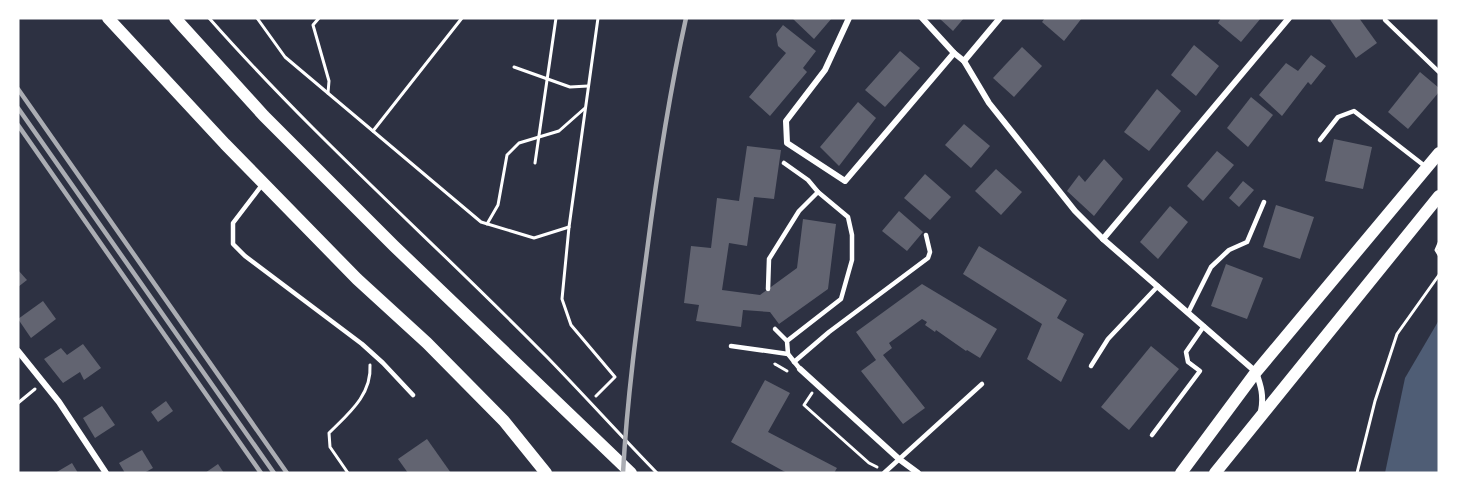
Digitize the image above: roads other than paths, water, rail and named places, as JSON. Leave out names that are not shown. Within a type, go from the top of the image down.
[{"type":"main road","points":[[108,18],[357,279],[427,343],[504,421],[546,473]]},
{"type":"main road","points":[[175,18],[264,116],[394,246],[631,473]]},
{"type":"main road","points":[[1181,473],[1256,372],[1439,153]]},
{"type":"main road","points":[[1215,473],[1439,196]]},
{"type":"street","points":[[849,18],[825,70],[786,121],[787,143],[845,181],[954,53]]},
{"type":"street","points":[[922,18],[964,61],[989,103],[1075,211],[1256,372],[1262,386],[1261,415]]},
{"type":"street","points":[[964,61],[1000,18]]},
{"type":"street","points":[[1103,238],[1288,18]]},
{"type":"street","points":[[18,351],[76,426],[105,473]]},
{"type":"street","points":[[800,369],[899,459],[918,473]]},
{"type":"lane","points":[[1385,20],[1439,72]]},
{"type":"lane","points":[[1320,140],[1338,117],[1353,111],[1427,168]]},
{"type":"lane","points":[[784,163],[808,180],[818,192],[848,217],[852,234],[852,260],[841,299],[787,341]]},
{"type":"lane","points":[[264,183],[233,223],[233,244],[362,344],[413,395]]},
{"type":"lane","points":[[768,289],[769,259],[799,211],[818,192]]},
{"type":"lane","points":[[1188,313],[1212,267],[1229,250],[1247,242],[1264,202]]},
{"type":"lane","points":[[795,362],[829,332],[928,258],[930,252],[926,235]]},
{"type":"lane","points":[[1091,366],[1108,339],[1158,286]]},
{"type":"lane","points":[[1152,435],[1200,371],[1188,362],[1186,352],[1204,326]]},
{"type":"lane","points":[[775,329],[787,341],[788,354],[800,369]]},
{"type":"lane","points":[[731,346],[788,354]]},
{"type":"lane","points":[[885,472],[982,384]]},
{"type":"water","points":[[1439,320],[1439,473],[1385,473],[1405,378]]},
{"type":"railway","points":[[623,473],[633,362],[659,163],[686,18]]},
{"type":"railway","points":[[18,89],[287,473]]},
{"type":"railway","points":[[18,108],[274,473]]},
{"type":"railway","points":[[18,125],[261,473]]}]
